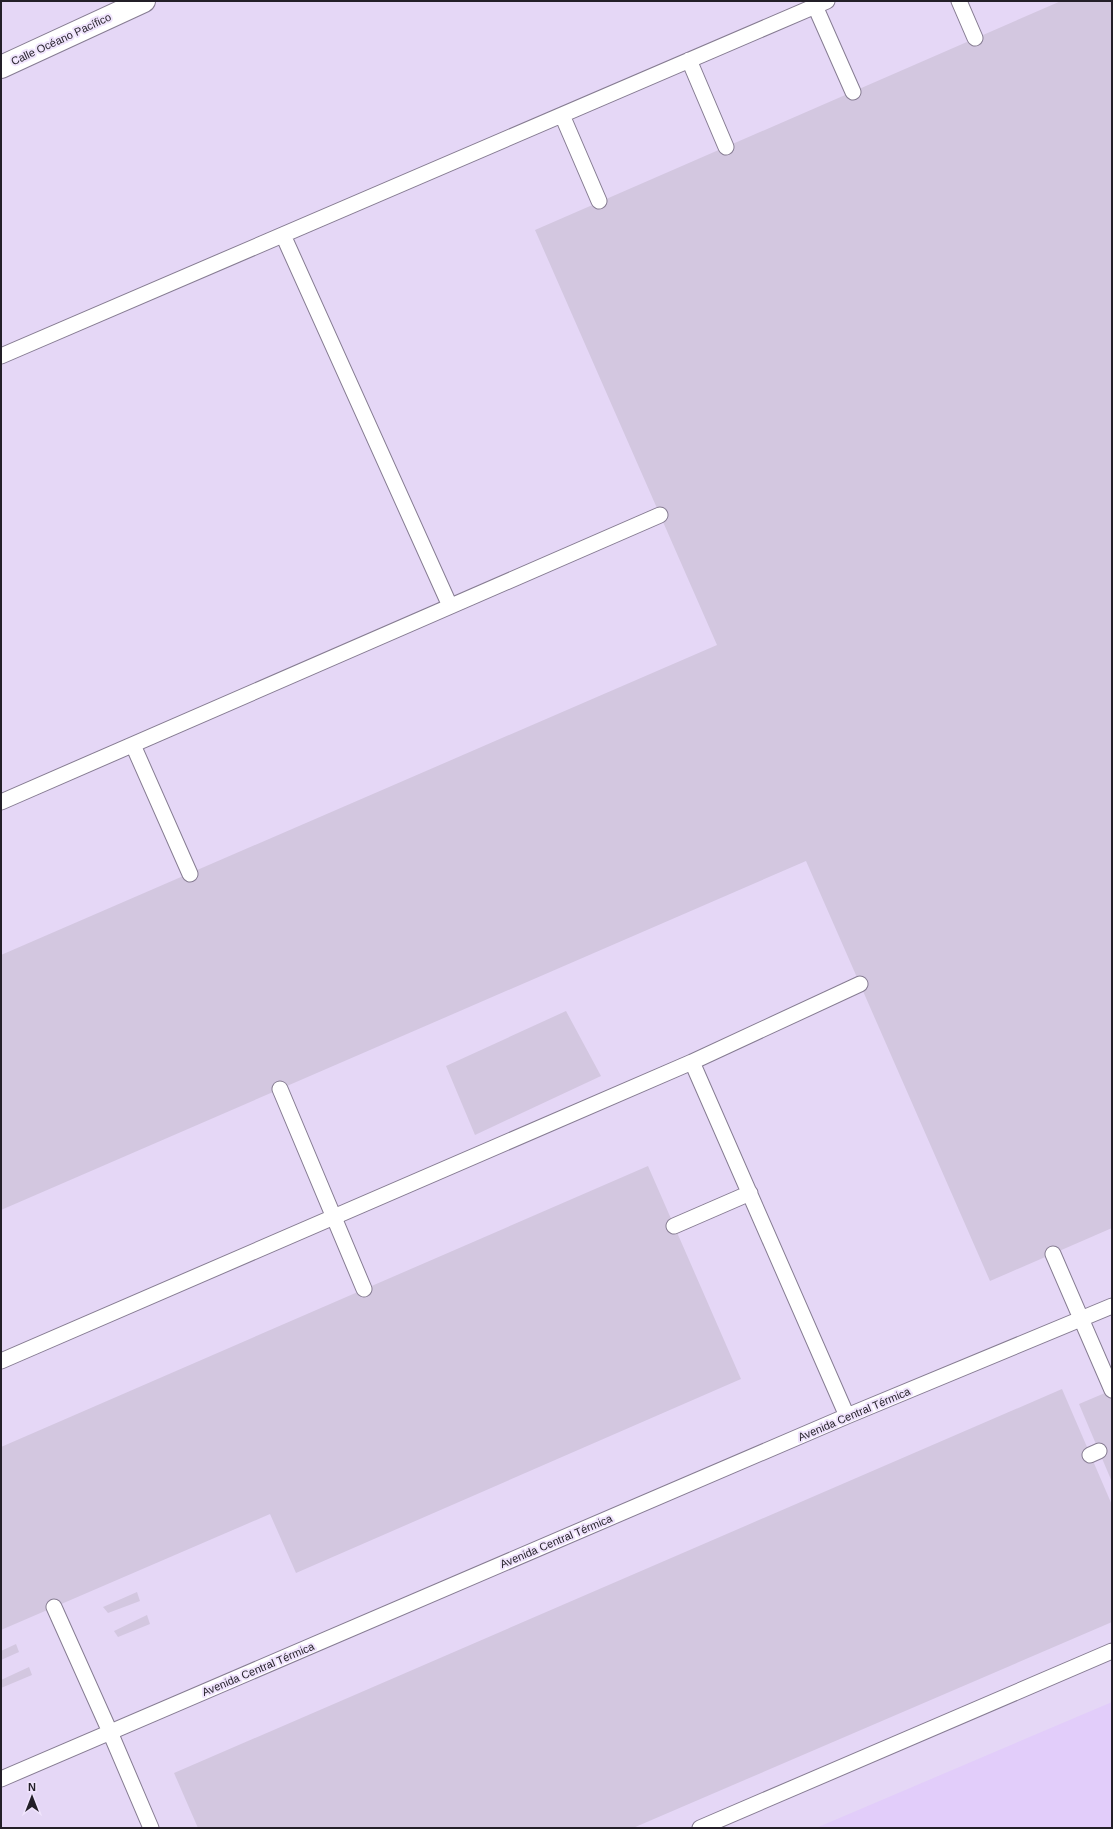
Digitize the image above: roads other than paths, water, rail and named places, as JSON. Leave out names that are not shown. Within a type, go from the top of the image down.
[{"type":"street","name":"Calle Océano Pacífico","points":[[1,67],[144,1]]},
{"type":"lane","points":[[959,1],[975,38]]},
{"type":"lane","points":[[1,356],[821,3],[852,92]]},
{"type":"lane","points":[[689,60],[726,147]]},
{"type":"lane","points":[[562,115],[599,201]]},
{"type":"lane","points":[[283,235],[450,606]]},
{"type":"lane","points":[[1,802],[660,515]]},
{"type":"lane","points":[[133,745],[190,874]]},
{"type":"lane","points":[[1,1361],[692,1062],[860,984]]},
{"type":"lane","points":[[692,1062],[847,1416]]},
{"type":"lane","points":[[280,1089],[364,1290]]},
{"type":"lane","points":[[674,1226],[750,1194]]},
{"type":"lane","points":[[1053,1254],[1112,1390]]},
{"type":"lane","name":"Avenida Central Térmica","points":[[1,1779],[847,1416],[1112,1306]]},
{"type":"lane","points":[[54,1607],[151,1828]]},
{"type":"lane","points":[[700,1828],[1112,1651]]}]
